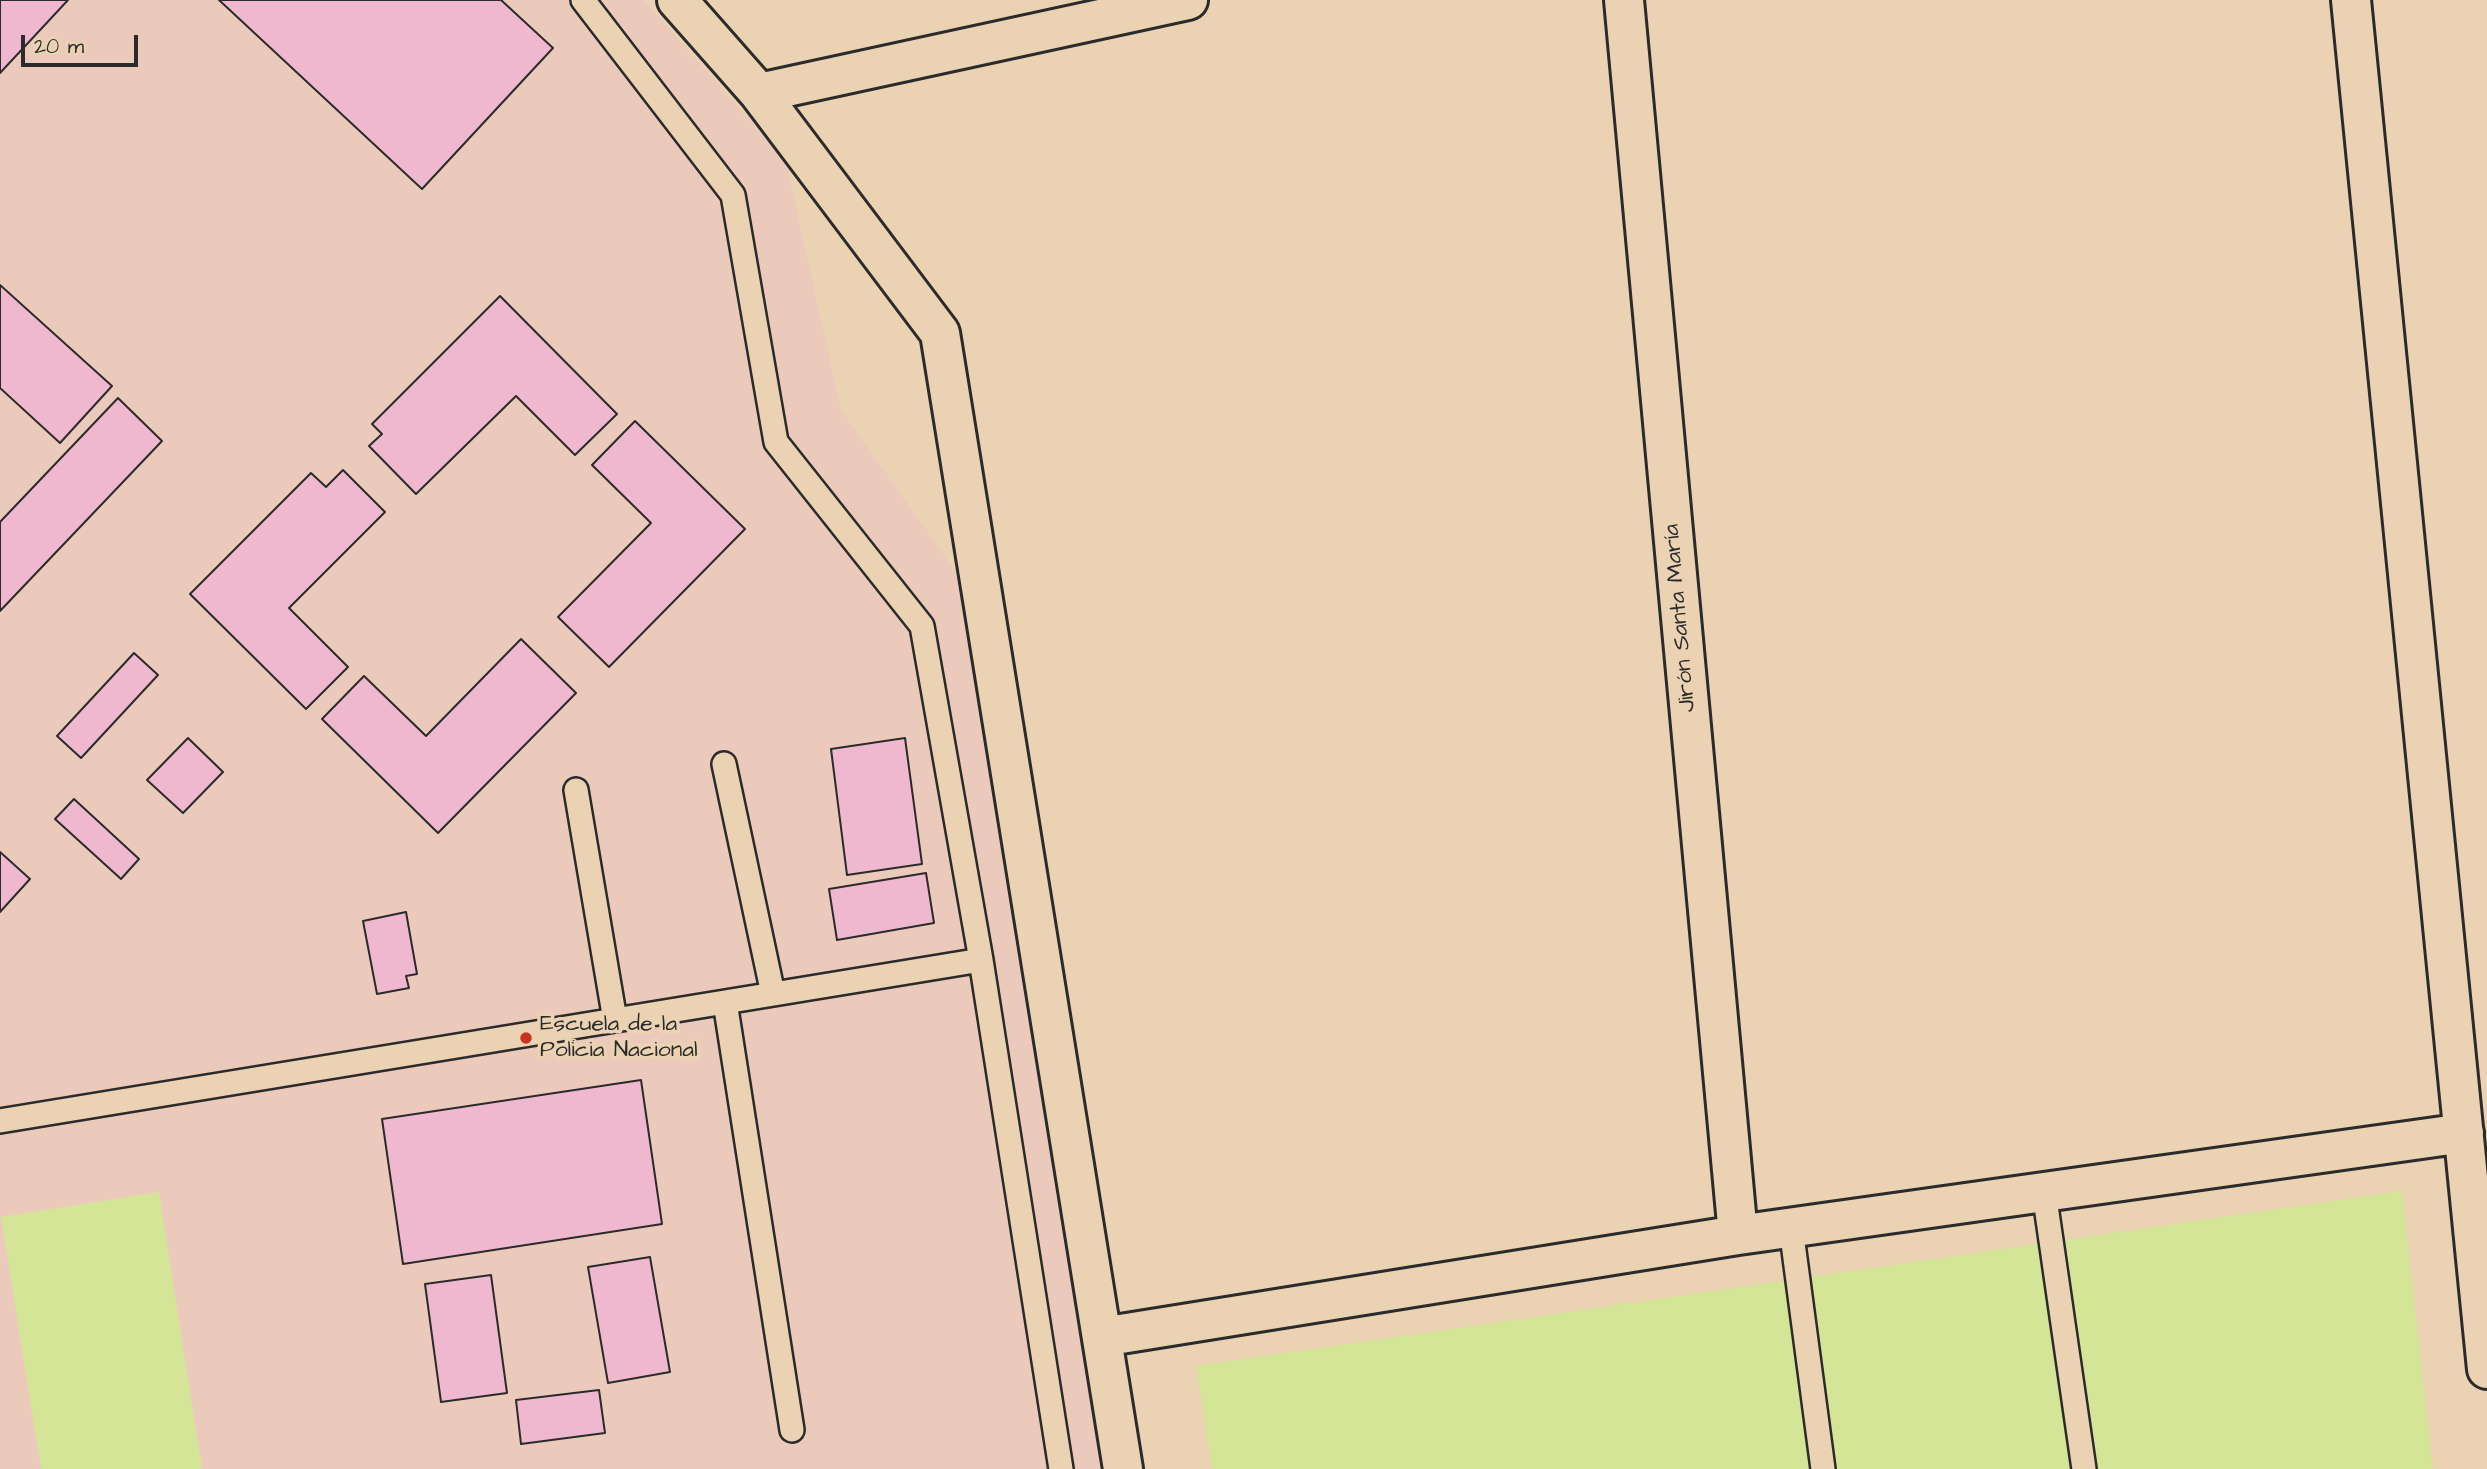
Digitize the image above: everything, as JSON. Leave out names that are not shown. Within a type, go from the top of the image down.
[{"type":"street","points":[[677,0],[759,93],[940,333],[1123,1469]]},
{"type":"street","points":[[759,93],[1188,0]]},
{"type":"street","name":"Jirón Santa María","points":[[1625,0],[1738,1235]]},
{"type":"street","points":[[2351,0],[2487,1369]]},
{"type":"street","points":[[1102,1337],[1738,1235],[2463,1133]]},
{"type":"lane","points":[[583,0],[733,195],[776,442],[922,626],[981,960],[1061,1469]]},
{"type":"lane","points":[[724,764],[773,994]]},
{"type":"lane","points":[[576,790],[615,1020]]},
{"type":"lane","points":[[0,1121],[981,960]]},
{"type":"lane","points":[[725,1002],[792,1430]]},
{"type":"lane","points":[[2044,1192],[2084,1469]]},
{"type":"lane","points":[[1791,1228],[1823,1469]]},
{"type":"shaded area","name":"Escuela de la Policia Nacional","points":[[0,0],[644,0],[786,162],[841,410],[981,607],[1121,1469],[0,1469]]},
{"type":"green space","points":[[2402,1191],[2433,1469],[1212,1469],[1196,1366]]},
{"type":"green space","points":[[159,1192],[202,1469],[41,1469],[1,1217]]},
{"type":"building","points":[[0,0],[68,0],[0,73]]},
{"type":"building","points":[[219,0],[501,0],[553,48],[422,189]]},
{"type":"building","points":[[0,285],[112,386],[60,443],[0,388]]},
{"type":"building","points":[[500,296],[617,414],[575,455],[516,396],[416,494],[369,446],[382,434],[372,424]]},
{"type":"building","points":[[118,398],[162,441],[0,611],[0,522]]},
{"type":"building","points":[[635,421],[745,529],[609,667],[558,617],[651,523],[592,465]]},
{"type":"building","points":[[343,470],[385,512],[289,608],[348,667],[306,709],[190,594],[311,473],[326,487]]},
{"type":"building","points":[[521,639],[576,693],[438,833],[322,719],[364,676],[426,736]]},
{"type":"building","points":[[134,653],[158,675],[81,758],[57,736]]},
{"type":"building","points":[[188,738],[223,772],[183,813],[147,780]]},
{"type":"building","points":[[905,738],[922,864],[847,875],[831,749]]},
{"type":"building","points":[[74,799],[139,859],[121,879],[55,819]]},
{"type":"building","points":[[0,852],[30,879],[0,912]]},
{"type":"building","points":[[926,873],[934,923],[837,940],[829,889]]},
{"type":"building","points":[[406,912],[417,974],[406,976],[409,988],[377,994],[363,921]]},
{"type":"building","points":[[641,1080],[662,1224],[403,1264],[382,1119]]},
{"type":"building","points":[[650,1257],[670,1372],[608,1383],[588,1267]]},
{"type":"building","points":[[491,1275],[507,1393],[441,1402],[425,1284]]},
{"type":"building","points":[[599,1390],[605,1433],[521,1444],[516,1400]]},
{"type":"place","name":"Escuela de la Policia Nacional","points":[[526,1038]]}]
